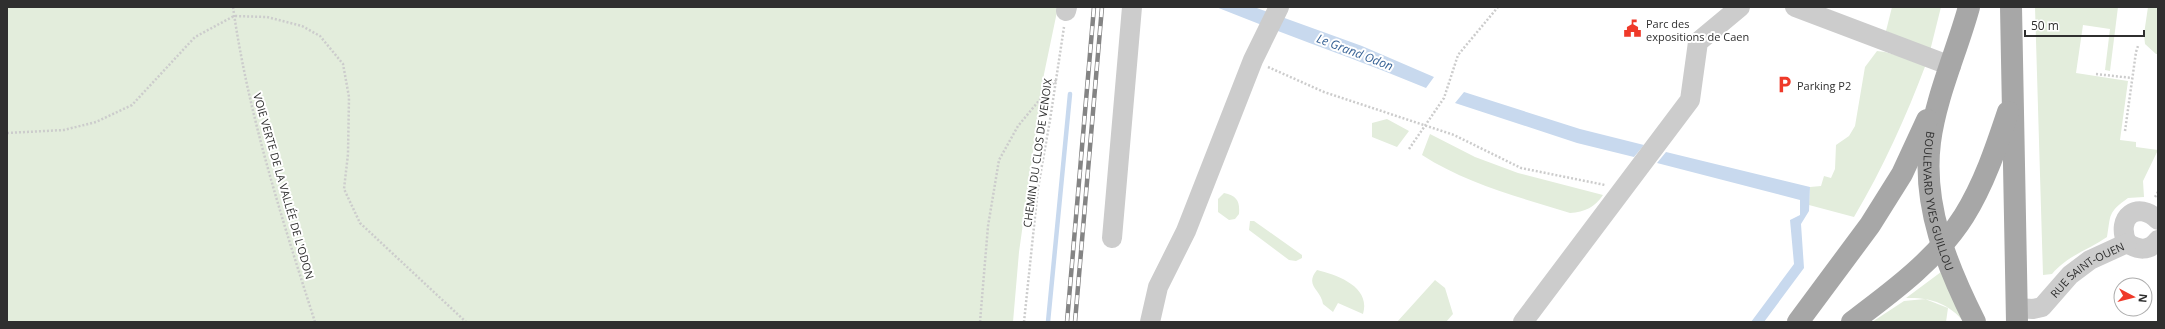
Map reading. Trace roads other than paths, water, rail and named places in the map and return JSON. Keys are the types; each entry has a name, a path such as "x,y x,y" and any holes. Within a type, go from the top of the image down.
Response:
{"main road":[{"name":"BOULEVARD YVES GUILLOU","path":"1970,7 1935,117 1930,141 1929,161 1931,203 1941,245 1958,287 1975,322"},
{"path":"2011,7 2017,315"},
{"path":"1798,322 1870,225 1902,174 1950,68"},
{"path":"1852,322 1903,283 1941,245 1964,217 1988,170 2013,100"}],"street":[{"path":"1112,238 1132,7"},
{"path":"1523,322 1690,100 1698,42 1740,7"},
{"path":"1795,7 1928,57 1950,68"},
{"path":"1150,322 1158,287 1186,231 1253,60 1275,17"},
{"name":"RUE SAINT-OUEN","path":"2158,220 2142,210 2132,213 2122,225 2125,240 2137,249 2148,248 2158,240"},
{"name":"RUE SAINT-OUEN","path":"2017,315 2042,306 2070,275 2090,260 2125,240"}],"water":[{"name":"Le Grand Odon","path":"1216,7 1254,7 1362,46 1434,77 1426,88"},
{"path":"1464,92 1580,129 1644,145 1634,157 1577,143 1455,103"},
{"path":"1666,152 1810,187 1809,211 1801,224 1804,268 1764,322 1751,322 1794,264 1790,220 1800,215 1800,200 1657,163"}],"waterway":[{"path":"1048,322 1070,94"}],"railway":[{"path":"1067,322 1094,7"},
{"path":"1075,322 1102,7"}],"place":[{"name":"Parc des expositions de Caen","path":"1633,29"},
{"name":"Parking P2","path":"1784,85"}]}
